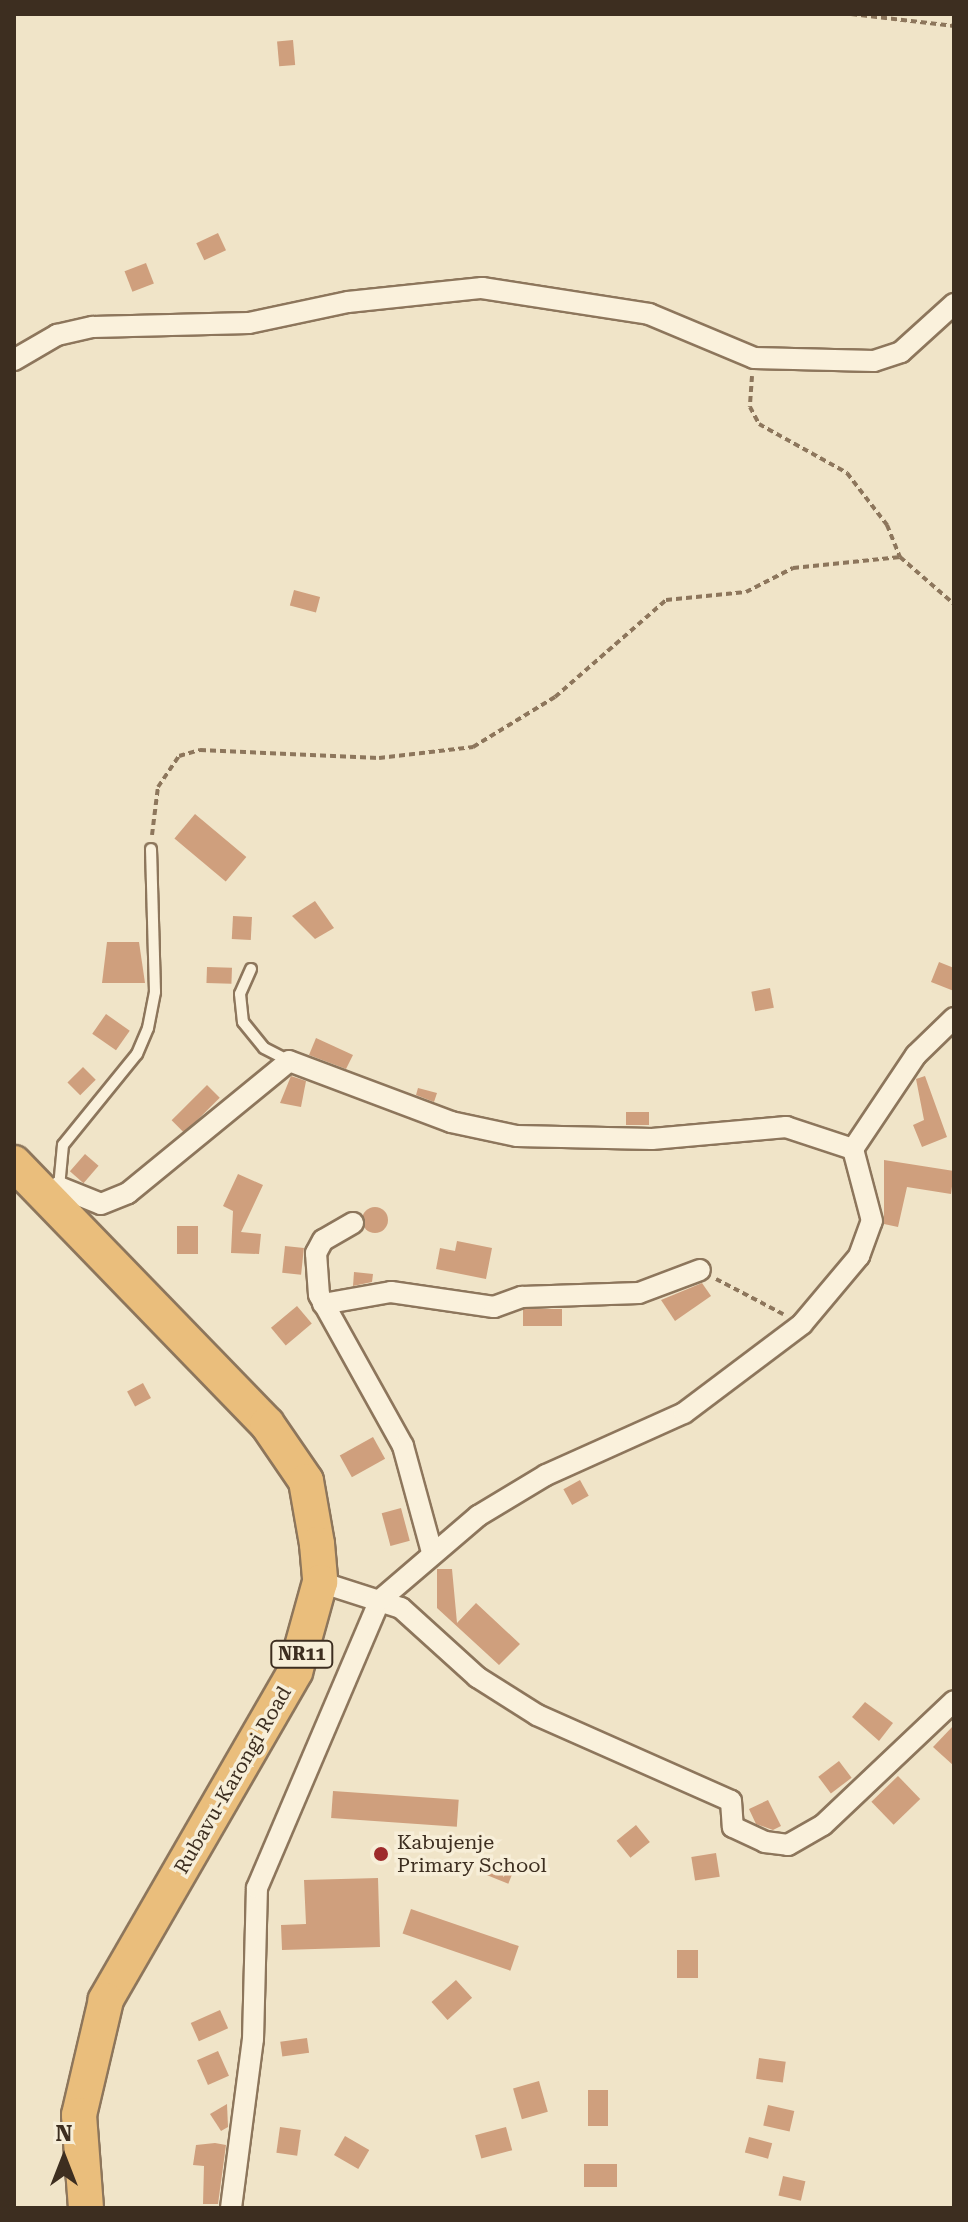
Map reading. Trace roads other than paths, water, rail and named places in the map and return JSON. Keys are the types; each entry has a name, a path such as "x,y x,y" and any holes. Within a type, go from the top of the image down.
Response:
{"highway":[{"name":"Rubavu-Karongi Road","path":"14,1163 51,1194 238,1389 291,1453 313,1513 320,1582 295,1672 106,2000 79,2115 86,2208"}],"street":[{"path":"14,360 57,335 93,327 249,323 348,302 482,288 649,314 754,358 874,361 901,352 954,304"},
{"path":"231,2208 253,2039 257,1888 380,1600 432,1552 546,1475 684,1413 802,1324 859,1256 872,1221 853,1149 916,1055 954,1018"},
{"path":"51,1194 86,1201 116,1200 289,1061 451,1122 517,1136 652,1139 786,1127 853,1149"},
{"path":"353,1223 323,1240 316,1253 323,1304 403,1446 432,1552"},
{"path":"323,1304 391,1292 494,1307 522,1297 639,1293 700,1270"},
{"path":"320,1582 380,1600 412,1616 499,1693 731,1801 733,1827 765,1842 788,1845 823,1825 954,1701"}],"lane":[{"path":"51,1194 63,1145 137,1054 148,1028 155,992 151,849"},
{"path":"251,969 240,994 243,1022 264,1048 289,1061"}],"place":[{"name":"Kabujenje Primary School","path":"381,1854"}]}
